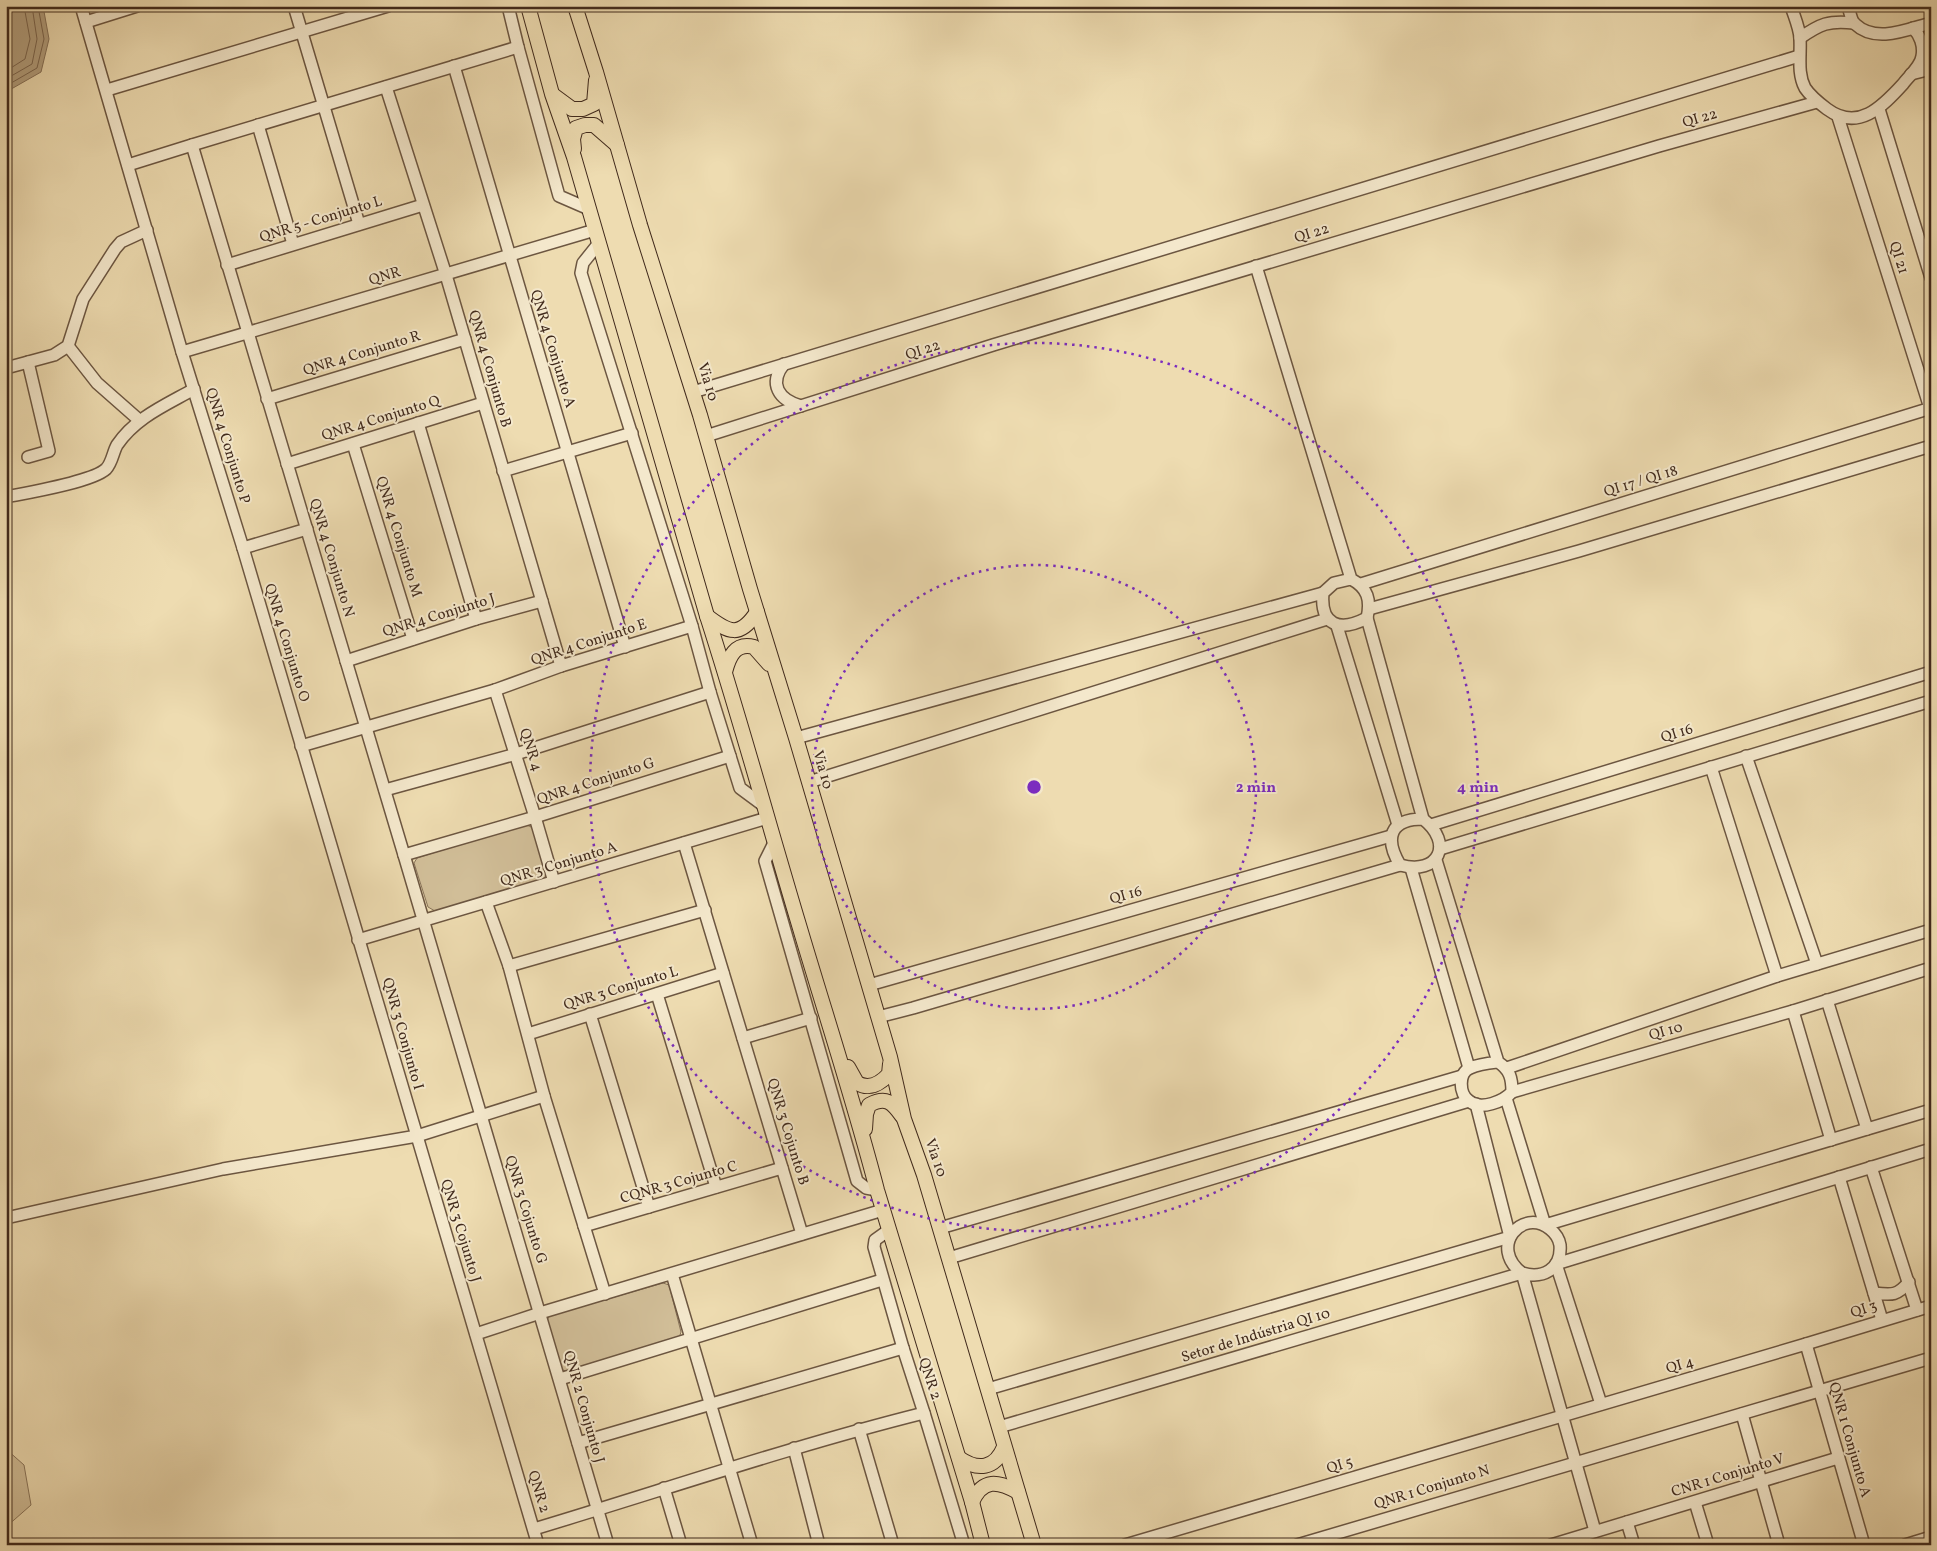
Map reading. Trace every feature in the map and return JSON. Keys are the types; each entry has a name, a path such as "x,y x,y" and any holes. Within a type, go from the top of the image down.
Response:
{"main road":[{"path":"528,6 552,94 574,157 774,843 834,1037 864,1140 876,1190 959,1458 983,1545"},
{"name":"Via 10","path":"575,6 796,738 890,1057 904,1119 924,1175 1034,1545"},
{"path":"552,94 572,109 583,109 594,104 596,72"},
{"path":"574,157 573,139 576,128 585,125 594,125 618,146"},
{"path":"707,616 727,630 733,631 744,628 757,612"},
{"path":"725,672 728,660 734,650 743,646 754,647 775,670"},
{"path":"834,1037 851,1073 857,1083 862,1085 876,1085 890,1074 890,1057"},
{"path":"864,1140 866,1114 869,1105 875,1101 883,1100 894,1105 904,1119"},
{"path":"959,1458 966,1463 987,1466 994,1463 1000,1457 1004,1447"},
{"path":"972,1502 977,1492 985,1485 996,1483 1006,1485 1018,1492"}],"street":[{"path":"81,6 86,22 137,6"},
{"path":"294,6 322,106 359,224"},
{"path":"107,90 388,6"},
{"path":"1791,6 1800,38 1799,56 1803,82 1817,102 1838,117 1852,118 1879,109 1911,74 1922,56 1920,39 1918,33 1913,28"},
{"path":"1848,6 1854,23"},
{"path":"508,7 559,196 589,209"},
{"name":"QNR 4 Conjunto P","path":"86,22 182,352 243,548"},
{"path":"1800,38 1817,26 1828,22 1854,23 1862,29 1878,34 1894,34 1931,22"},
{"path":"128,165 518,47"},
{"path":"693,392 1799,56"},
{"name":"QNR 4 Conjunto A","path":"454,66 625,646"},
{"path":"1911,74 1931,69"},
{"name":"QNR 4 Conjunto B","path":"386,87 446,275 561,666"},
{"name":"QI 22","path":"706,436 1003,342 1659,146 1817,102"},
{"name":"QI 21","path":"1879,109 1931,278"},
{"name":"QI 21","path":"1838,117 1930,408"},
{"path":"258,125 293,244"},
{"path":"192,145 287,464"},
{"name":"QNR 5 - Conjunto L","path":"227,264 424,205"},
{"path":"6,368 54,355 68,346 83,299 115,249 121,242 147,230"},
{"path":"597,237 583,263 581,273 692,626 740,788 763,805"},
{"name":"QNR","path":"182,352 509,256 597,237"},
{"path":"1256,266 1356,582 1369,595 1368,614 1427,822 1438,836 1440,849 1436,860 1502,1065 1512,1079 1509,1095 1545,1225"},
{"name":"QNR 4 Conjunto R","path":"267,398 464,339"},
{"path":"68,346 97,383 139,420"},
{"path":"28,362 49,451 28,457"},
{"path":"784,364 778,375 776,386 779,392 792,403 801,406"},
{"path":"6,497 40,491 94,476 106,469 117,445 139,420 194,389"},
{"name":"QNR 4 Conjunto Q","path":"287,464 484,403"},
{"name":"QI 17 / QI 18","path":"1356,582 1930,408"},
{"path":"418,423 476,619"},
{"path":"503,471 632,433"},
{"name":"QNR 4 Conjunto M","path":"353,444 413,639"},
{"path":"809,782 1332,623 1354,625 1368,614 1931,446"},
{"name":"QNR 4 Conjunto N","path":"287,464 346,661"},
{"path":"243,548 307,529"},
{"name":"QNR 4 Conjunto O","path":"243,548 302,746"},
{"path":"796,738 1323,593 1334,583 1356,582"},
{"path":"1323,593 1322,606 1332,623 1398,825"},
{"name":"QNR 4 Conjunto J","path":"346,661 476,619 542,601"},
{"name":"QNR 4 Conjunto E","path":"495,690 561,666 692,626"},
{"path":"346,661 366,728"},
{"name":"QI 16","path":"1427,822 1931,672"},
{"path":"358,940 302,746 495,690"},
{"name":"QNR 4","path":"495,690 535,817"},
{"path":"385,790 516,754 710,692"},
{"path":"1440,849 1931,701"},
{"name":"QNR 3 Cojunto G","path":"366,728 540,1313"},
{"name":"QNR 4 Conjunto G","path":"554,882 535,817 730,756"},
{"path":"1746,756 1817,964"},
{"path":"1711,767 1777,976"},
{"path":"404,855 535,817"},
{"name":"QNR 3 Conjunto A","path":"358,940 767,818"},
{"path":"1427,822 1409,819 1398,825 1392,836 1392,851 1405,866 1465,1072 1462,1090 1473,1103 1510,1237"},
{"name":"QI 16","path":"869,985 1392,836"},
{"name":"QNR 3 Cojunto B","path":"684,843 802,1234"},
{"path":"774,843 764,861 857,1181 866,1188 876,1190"},
{"path":"878,1017 922,1006 1405,866 1422,868 1436,860"},
{"path":"486,902 509,966 544,1096 605,1294"},
{"path":"509,966 704,910"},
{"path":"940,1228 1465,1072 1502,1065 1777,976 1931,930"},
{"name":"QNR 3 Conjunto I","path":"358,940 416,1136"},
{"name":"QI 10","path":"1509,1095 1931,968"},
{"name":"QNR 3 Conjunto L","path":"528,1034 723,973"},
{"path":"657,994 716,1187"},
{"path":"1827,1000 1867,1129"},
{"path":"1793,1011 1831,1140"},
{"path":"590,1014 649,1207"},
{"path":"743,1038 811,1018"},
{"path":"949,1258 1473,1103 1494,1104 1509,1095"},
{"path":"6,1218 223,1170 416,1136 544,1096"},
{"path":"1545,1225 1931,1110"},
{"name":"QNR 3 Cojunto J","path":"416,1136 476,1334"},
{"path":"1556,1264 1838,1176 1931,1150"},
{"path":"1871,1167 1917,1310"},
{"name":"CQNR 3 Cojunto C","path":"584,1226 782,1168"},
{"path":"1838,1176 1882,1320"},
{"path":"476,1334 883,1210"},
{"path":"1525,1224 1545,1225 1554,1232 1560,1242 1560,1253 1556,1264 1549,1271 1540,1275 1531,1276 1522,1273 1514,1267 1508,1258 1507,1248 1510,1237 1516,1229 1525,1224"},
{"name":"QNR 2","path":"889,1230 877,1237 874,1243 882,1280 964,1545"},
{"name":"Setor de Indústria QI 10","path":"988,1389 1510,1237"},
{"path":"1556,1264 1601,1404"},
{"path":"1522,1273 1595,1531"},
{"name":"Setor de Indústria QI 10","path":"999,1427 1522,1273"},
{"path":"672,1274 752,1545"},
{"path":"560,1379 882,1280"},
{"path":"1874,1293 1890,1295 1900,1292 1909,1282"},
{"name":"QI 3","path":"1806,1344 1931,1306"},
{"name":"QNR 2 Conjunto J","path":"540,1313 608,1545"},
{"name":"QNR 2","path":"476,1334 534,1529 794,1448 924,1413"},
{"name":"QI 4","path":"1563,1416 1806,1344"},
{"name":"QNR 1 Conjunto A","path":"1806,1344 1864,1545"},
{"name":"QNR 2 Conjunto J","path":"578,1443 903,1348"},
{"name":"QNR 1 Conjunto N","path":"1297,1545 1931,1358"},
{"path":"1742,1414 1779,1545"},
{"name":"QI 5","path":"1125,1545 1563,1416"},
{"path":"859,1429 894,1545"},
{"path":"794,1448 819,1545"},
{"name":"CNR 1 Conjunto V","path":"1550,1545 1563,1543 1595,1531 1838,1458"},
{"path":"664,1488 681,1545"},
{"path":"1695,1502 1708,1545"},
{"path":"1627,1522 1634,1545"},
{"path":"534,1529 538,1545"},
{"path":"1904,1545 1931,1537"}],"shaded area":[{"path":"525,824 533,828 547,874 543,880 435,911 428,907 414,863 417,858"},
{"path":"663,1283 669,1285 681,1332 679,1338 567,1371 562,1370 547,1321 549,1316"},
{"path":"6,1449 24,1465 31,1505 6,1527"}],"water":[{"path":"6,6 43,6 49,39 41,72 6,92"}]}
